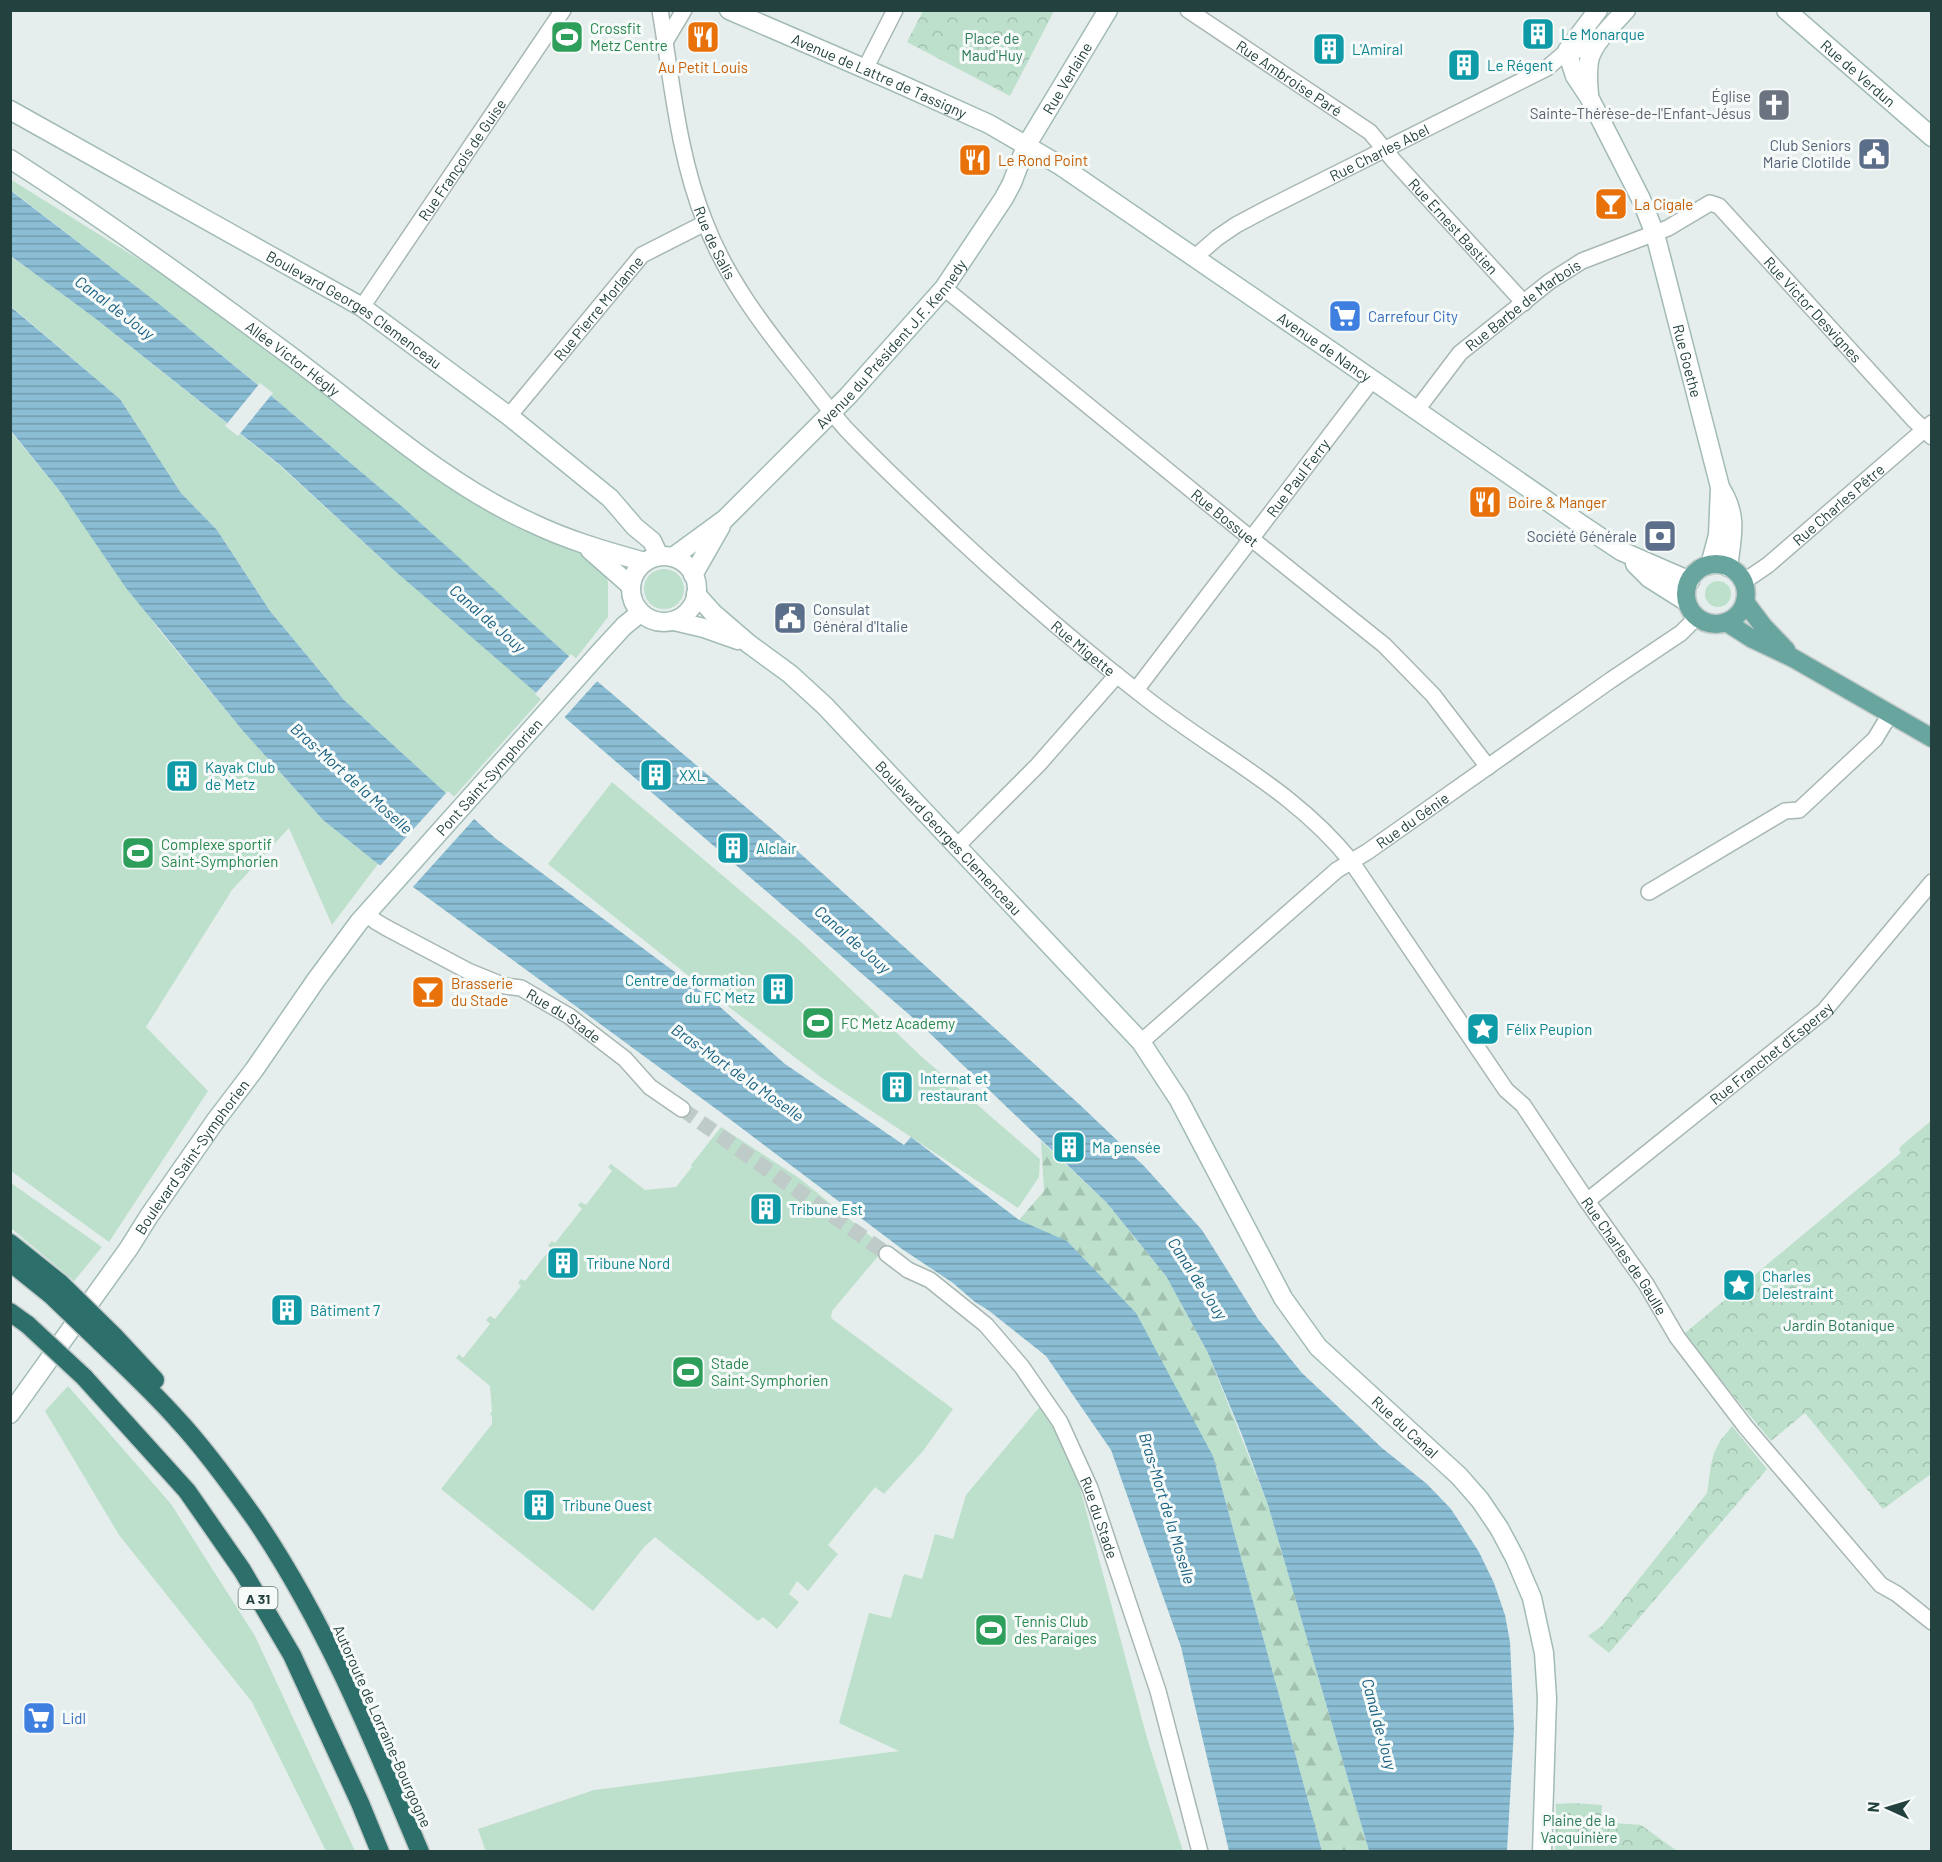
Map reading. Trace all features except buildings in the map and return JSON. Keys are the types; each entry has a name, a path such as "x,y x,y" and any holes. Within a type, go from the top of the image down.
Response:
{"highway":[{"path":"10,1244 56,1289"},
{"path":"10,1262 56,1289"},
{"name":"Autoroute de Lorraine-Bourgogne","path":"56,1289 171,1397 178,1419 255,1520 296,1584 329,1646 366,1724 420,1851"},
{"name":"A 31","path":"10,1312 28,1325 84,1377 187,1491 242,1570 292,1655 380,1851"}],"main road":[{"name":"Avenue de Lattre de Tassigny","path":"729,10 989,124 1026,146"},
{"name":"Rue Verlaine","path":"1026,146 1108,10"},
{"path":"1567,51 1598,10"},
{"path":"1589,97 1587,74 1593,49 1626,10"},
{"name":"Rue de Verdun","path":"1786,10 1932,137"},
{"name":"Rue Goethe","path":"1567,51 1575,76 1589,97 1641,199 1655,234 1720,487 1718,535 1710,565"},
{"name":"Boulevard Georges Clemenceau","path":"10,110 362,307 509,416 610,498 635,527 652,541 659,558"},
{"name":"Avenue de Nancy","path":"1026,146 1066,170 1621,551 1649,578 1692,610"},
{"name":"Avenue du Président J.F. Kennedy","path":"659,558 725,519 832,413 944,288 1004,198 1026,146"},
{"name":"Allée Victor Hégly","path":"10,159 212,298 421,455 475,492 528,522 584,545 659,558"},
{"name":"Rue Goethe","path":"1720,487 1730,503 1732,517 1728,567"},
{"name":"Avenue du Président J.F. Kennedy","path":"693,574 725,519"},
{"name":"Allée Victor Hégly","path":"584,545 631,586"},
{"name":"Avenue de Nancy","path":"1621,551 1689,581"},
{"path":"659,558 681,561 693,574 696,594 691,608 683,616 674,621 656,621 640,613 631,596 633,577 638,568 659,558"},
{"path":"1710,565 1728,567 1739,575 1743,582 1746,592 1745,602 1738,614 1726,622 1716,624 1706,622 1692,610 1686,595 1689,581 1696,572 1710,565"},
{"name":"Boulevard Georges Clemenceau","path":"696,594 713,613 749,644 790,674 825,706 1141,1042"},
{"path":"1745,602 1763,626 1793,658"},
{"name":"Pont Saint-Symphorien","path":"372,907 601,651 624,626 640,613"},
{"name":"Boulevard Georges Clemenceau","path":"674,621 704,628 749,644"},
{"path":"1726,622 1932,738"},
{"name":"Boulevard Saint-Symphorien","path":"10,1414 129,1248 216,1120 342,944 372,907"},
{"name":"Rue du Canal","path":"1141,1042 1179,1100 1294,1316 1318,1347 1459,1476 1480,1500 1499,1528 1515,1558 1532,1598 1544,1653 1547,1698 1542,1851"}],"street":[{"name":"Rue François de Guise","path":"362,307 562,10"},
{"name":"Rue de Salis","path":"660,10 680,133 705,223 725,263 758,318 832,413"},
{"path":"665,42 684,10"},
{"path":"865,69 895,10"},
{"name":"Rue Ambroise Paré","path":"1188,10 1363,126 1384,149"},
{"path":"1567,51 1593,49"},
{"name":"Rue Charles Abel","path":"1194,258 1216,238 1236,225 1547,68 1567,51"},
{"name":"Rue Ernest Bastien","path":"1384,149 1524,303"},
{"name":"Rue Victor Desvignes","path":"1698,210 1710,203 1719,206 1929,430"},
{"name":"Rue Barbe de Marbois","path":"1416,411 1460,353 1549,282 1582,261 1655,234 1698,210"},
{"name":"Rue Pierre Morlanne","path":"509,416 642,255 705,223"},
{"name":"Rue Bossuet","path":"944,288 1384,645 1433,695 1488,767"},
{"name":"Rue Paul Ferry","path":"1136,690 1372,380"},
{"name":"Rue Migette","path":"832,413 912,494 1056,625 1136,690 1281,792 1303,810 1351,861"},
{"name":"Rue Charles Pêtre","path":"1743,582 1768,565 1929,430"},
{"name":"Rue du Génie","path":"1141,1042 1336,870 1681,633 1692,610"},
{"path":"957,846 1038,765 1118,675"},
{"path":"1649,892 1785,811 1799,810 1875,739 1890,714"},
{"name":"Rue Charles de Gaulle","path":"1351,861 1506,1090 1523,1105 1646,1284 1677,1337 1745,1426 1881,1585 1897,1594 1932,1622"},
{"name":"Rue Franchet d'Esperey","path":"1587,1201 1824,1011 1932,882"},
{"name":"Rue du Stade","path":"372,907 375,921 385,927 468,971 505,986 520,988 568,1016 625,1059 650,1087 682,1110"},
{"name":"Rue du Stade","path":"887,1254 908,1270 930,1280 986,1325 1022,1367 1060,1422 1090,1488 1158,1690 1200,1851"}],"green space":[{"name":"Place de Maud'Huy","path":"923,10 1054,11 1010,96 907,42"},
{"path":"10,179 291,354 475,492 584,545 604,572 608,582 608,617 574,661 281,404 181,322 11,190"},
{"path":"11,256 96,319 279,465 396,572 543,697 452,799 344,700 270,611 217,530 181,493 120,399 11,306"},
{"name":"Complexe sportif Saint-Symphorien","path":"10,431 59,490 159,630 243,731 323,820 378,864 332,925 289,828 232,890 146,1027 208,1091 109,1242 11,1171"},
{"path":"664,569 678,575 684,589 678,603 664,609 650,603 644,589 650,575"},
{"path":"1718,581 1728,584 1731,594 1728,604 1718,607 1708,604 1705,594 1708,584"},
{"name":"FC Metz Academy","path":"612,782 800,941 922,1057 1040,1159 1039,1177 1018,1208 822,1078 548,864"},
{"name":"Jardin Botanique","path":"1931,1121 1931,1474 1883,1509 1805,1413 1771,1441 1701,1356 1685,1333 1901,1153 1899,1149 1901,1146"},
{"name":"Stade Saint-Symphorien","path":"721,1127 799,1178 885,1248 832,1311 831,1318 953,1409 923,1451 884,1494 875,1487 828,1545 838,1554 808,1591 797,1581 789,1594 799,1602 777,1629 763,1617 758,1621 655,1537 645,1546 593,1611 441,1489 492,1424 490,1386 456,1358 459,1354 463,1358 490,1324 486,1320 490,1316 495,1319 521,1286 518,1283 521,1279 525,1281 551,1248 548,1245 552,1241 555,1243 582,1209 578,1205 581,1202 586,1205 612,1171 608,1167 611,1164 645,1190 676,1187"},
{"path":"1041,1141 1107,1203 1166,1276 1208,1353 1268,1505 1369,1851 1322,1851 1213,1456 1019,1220 1044,1191"},
{"path":"11,1183 102,1247 74,1281 11,1228"},
{"path":"68,1386 171,1504 255,1636 355,1851 326,1851 252,1702 119,1535 45,1411"},
{"name":"Tennis Club des Paraiges","path":"1042,1404 1073,1462 1147,1738 1183,1851 486,1852 478,1829 594,1790 899,1751 839,1723 869,1613 891,1618 904,1574 922,1579 935,1534 953,1539 966,1495"},
{"path":"1732,1426 1767,1469 1609,1653 1588,1636 1602,1626 1707,1493 1714,1453"},
{"name":"Plaine de la Vacquinière","path":"1556,1804 1602,1805 1601,1822 1641,1825 1677,1851 1555,1851"}],"water":[{"name":"Canal de Jouy","path":"10,190 159,304 281,404 406,510 591,676 793,847 1079,1104 1144,1166 1202,1230 1258,1319 1302,1373 1382,1448 1427,1484 1451,1509 1479,1552 1494,1583 1505,1615 1510,1642 1514,1729 1507,1851 1369,1851 1268,1505 1242,1435 1208,1353 1166,1276 1107,1203 919,1023 396,572 280,465 96,319 11,256"},
{"name":"Bras-Mort de la Moselle","path":"10,306 120,399 181,493 217,530 270,611 344,700 495,838 711,999 785,1064 904,1145 911,1137 1019,1220 1067,1241 1136,1313 1213,1456 1322,1851 1229,1851 1181,1647 1111,1450 1046,1356 953,1283 902,1249 723,1114 413,887 378,864 323,820 243,731 126,588 59,490 11,431"}],"pier":[{"path":"260,383 273,393 238,436 225,426"},
{"path":"571,654 599,679 563,719 535,694"},
{"path":"448,791 476,817 411,889 378,868"}],"tunnel":[{"path":"682,1109 887,1254"}],"place":[{"name":"Le Monarque","path":"1538,34"},
{"name":"Crossfit Metz Centre","path":"567,37"},
{"name":"Au Petit Louis","path":"703,37"},
{"name":"L'Amiral","path":"1329,49"},
{"name":"Le Régent","path":"1464,65"},
{"name":"Église Sainte-Thérèse-de-l'Enfant-Jésus","path":"1774,105"},
{"name":"Club Seniors Marie Clotilde","path":"1874,154"},
{"name":"Le Rond Point","path":"975,160"},
{"name":"La Cigale","path":"1611,204"},
{"name":"Carrefour City","path":"1345,316"},
{"name":"Boire & Manger","path":"1485,502"},
{"name":"Société Générale","path":"1660,536"},
{"name":"Consulat Général d'Italie","path":"790,618"},
{"name":"XXL","path":"656,775"},
{"name":"Kayak Club de Metz","path":"182,776"},
{"name":"Alclair","path":"733,848"},
{"name":"Complexe sportif Saint-Symphorien","path":"138,853"},
{"name":"Centre de formation du FC Metz","path":"778,989"},
{"name":"Brasserie du Stade","path":"428,992"},
{"name":"FC Metz Academy","path":"818,1023"},
{"name":"Félix Peupion","path":"1483,1029"},
{"name":"Internat et restaurant","path":"897,1087"},
{"name":"Ma pensée","path":"1069,1147"},
{"name":"Tribune Est","path":"766,1209"},
{"name":"Tribune Nord","path":"563,1263"},
{"name":"Charles Delestraint","path":"1739,1285"},
{"name":"Bâtiment 7","path":"287,1310"},
{"name":"Stade Saint-Symphorien","path":"688,1372"},
{"name":"Tribune Ouest","path":"539,1505"},
{"name":"Tennis Club des Paraiges","path":"991,1630"},
{"name":"Lidl","path":"39,1718"}]}
